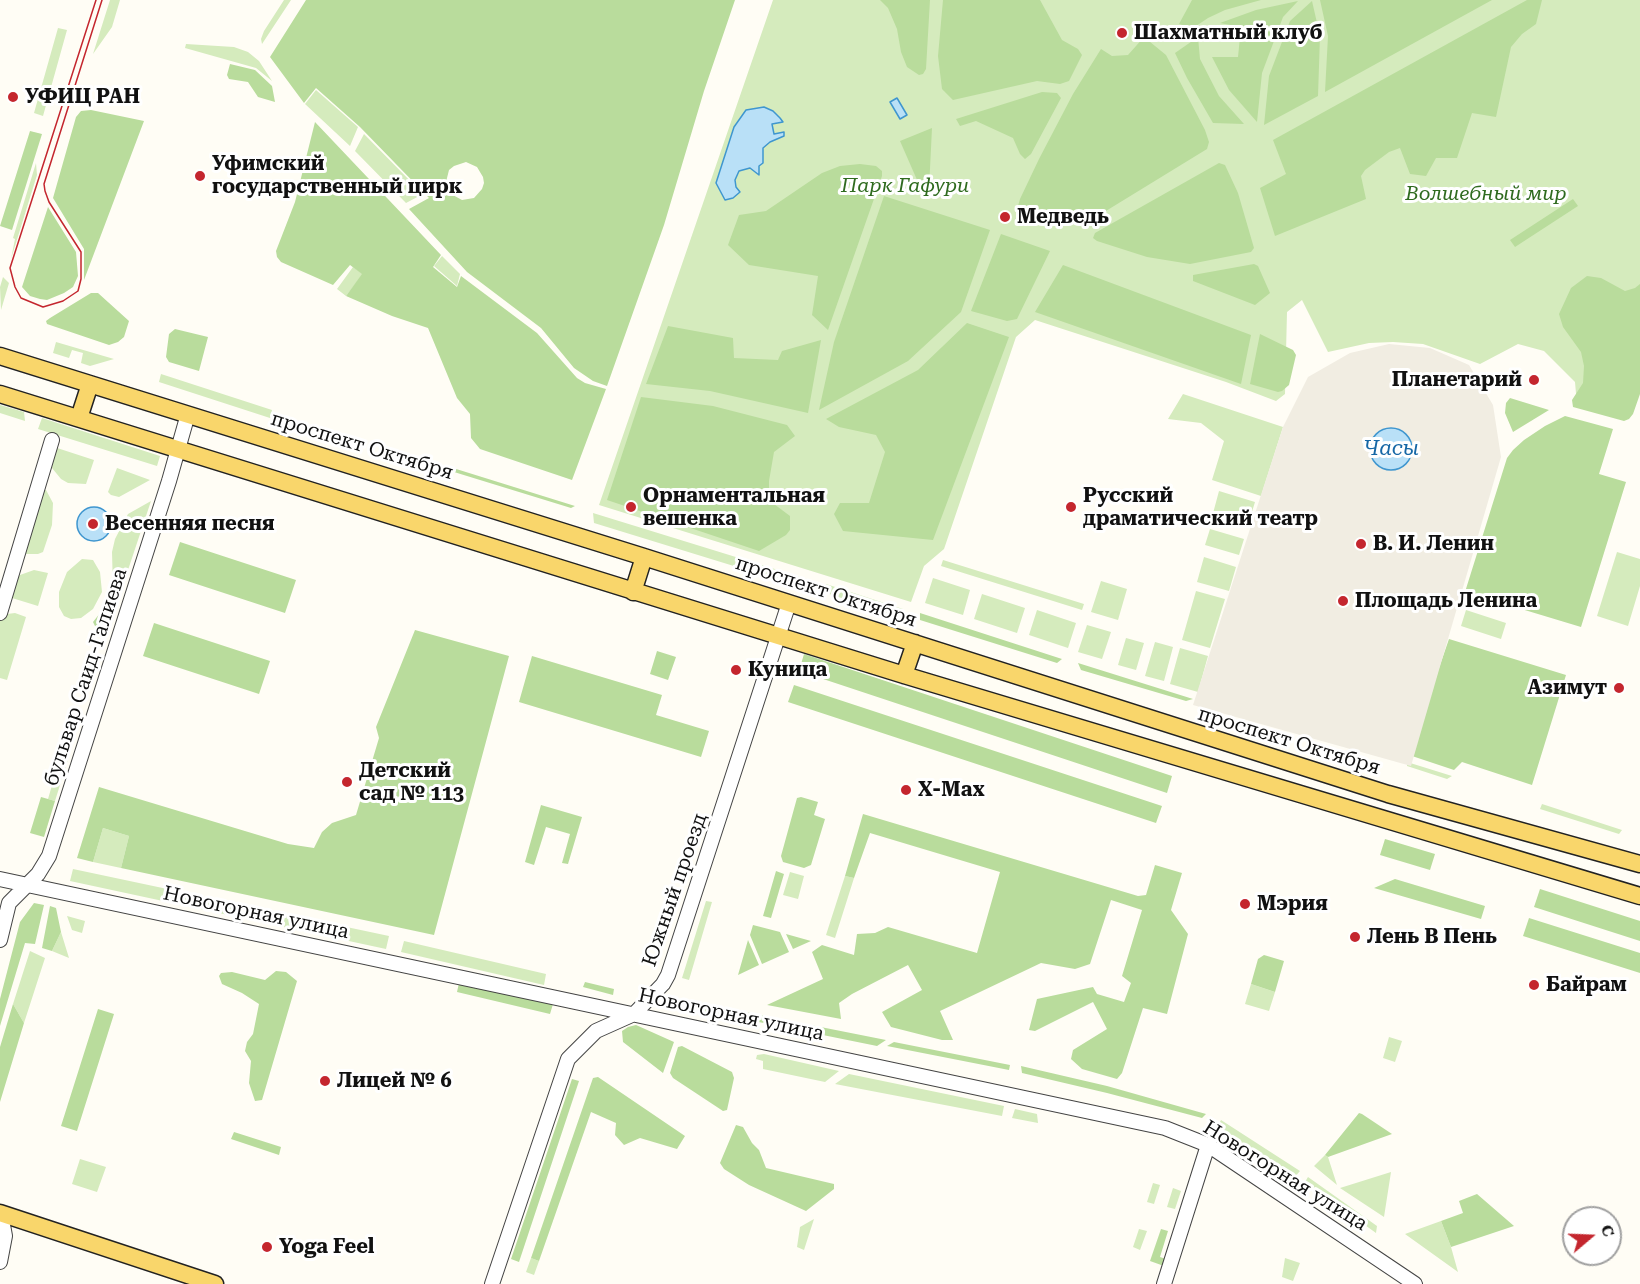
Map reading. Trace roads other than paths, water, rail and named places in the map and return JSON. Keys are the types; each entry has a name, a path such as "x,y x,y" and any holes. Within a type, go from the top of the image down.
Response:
{"main road":[{"name":"проспект Октября","path":"0,356 644,557 1388,794 1640,864"},
{"path":"79,418 90,384"},
{"path":"0,394 904,675 1640,896"},
{"path":"633,592 644,557"},
{"path":"904,675 915,643"},
{"path":"1,1213 215,1284"}],"street":[{"name":"бульвар Саид-Галиева","path":"0,940 9,903 38,873 49,856 188,414"},
{"path":"0,613 52,440"},
{"name":"Южный проезд","path":"492,1284 568,1059 596,1031 634,1014 663,984 672,964 789,603"},
{"name":"Новогорная улица","path":"0,879 1165,1128 1208,1145 1415,1284"},
{"path":"1164,1284 1208,1145"},
{"path":"0,1262 5,1236 1,1213"}],"water":[{"path":"897,98 907,115 900,119 890,102"},
{"path":"764,107 773,111 783,122 772,124 774,134 784,132 784,136 763,148 763,163 759,166 759,175 750,168 739,171 735,180 740,192 733,198 725,200 716,183 734,127 746,110"},
{"name":"Часы","path":"1391,428 1399,429 1406,434 1411,441 1411,457 1406,464 1399,469 1391,470 1383,469 1376,464 1371,457 1370,449 1371,441 1376,434 1383,429"},
{"path":"94,507 106,512 111,524 106,536 94,541 82,536 77,524 82,512"}],"tram line":[{"path":"96,0 10,268 15,287 21,298 43,307 63,301 78,291 81,279 81,252 49,202 44,184 102,0"}],"place":[{"name":"Шахматный клуб","path":"1122,33"},
{"name":"УФИЦ РАН","path":"13,97"},
{"name":"Уфимский государственный цирк","path":"200,176"},
{"name":"Медведь","path":"1005,217"},
{"name":"Планетарий","path":"1534,380"},
{"name":"Орнаментальная вешенка","path":"631,507"},
{"name":"Русский драматический театр","path":"1071,507"},
{"name":"Весенняя песня","path":"93,524"},
{"name":"В. И. Ленин","path":"1361,544"},
{"name":"Площадь Ленина","path":"1343,601"},
{"name":"Куница","path":"736,670"},
{"name":"Азимут","path":"1619,688"},
{"name":"Детский сад № 113","path":"347,782"},
{"name":"X-Max","path":"906,790"},
{"name":"Мэрия","path":"1245,904"},
{"name":"Лень В Пень","path":"1355,937"},
{"name":"Байрам","path":"1534,985"},
{"name":"Лицей № 6","path":"325,1081"},
{"name":"Yoga Feel","path":"267,1247"}],"park label":[{"name":"Парк Гафури","path":"905,186"},
{"name":"Волшебный мир","path":"1486,194"}]}
